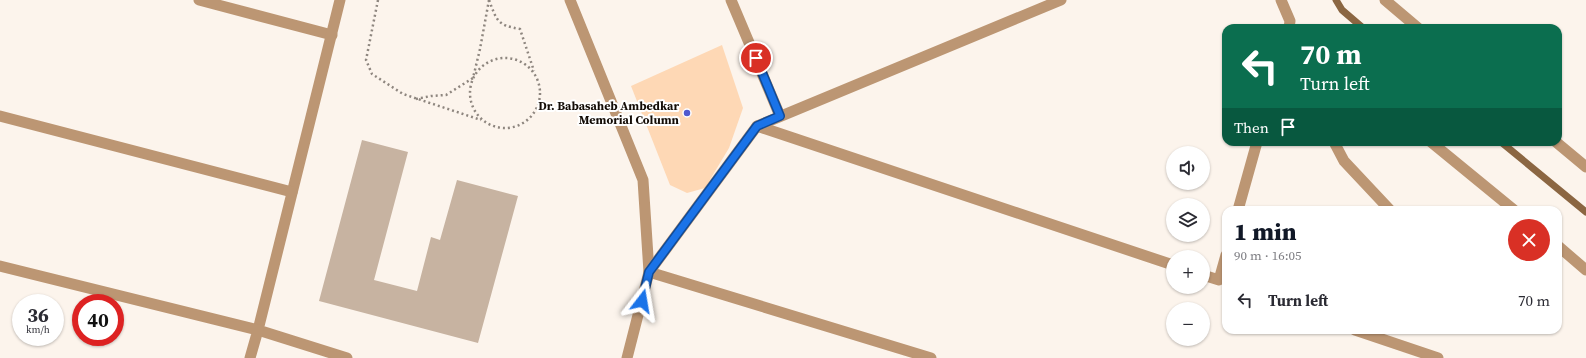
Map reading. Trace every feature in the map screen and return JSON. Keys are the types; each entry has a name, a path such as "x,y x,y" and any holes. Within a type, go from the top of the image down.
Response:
{"street":[{"path":"199,0 332,35"},
{"path":"250,358 340,0"},
{"path":"570,0 643,180 649,272 628,358"},
{"path":"731,0 780,116"},
{"path":"649,272 757,126 1061,0"},
{"path":"1281,0 1290,21 1289,24"},
{"path":"1385,0 1413,24"},
{"path":"0,116 292,192"},
{"path":"757,126 1166,263"},
{"path":"1239,206 1256,146"},
{"path":"1336,146 1344,161 1386,206"},
{"path":"1436,146 1509,206"},
{"path":"1561,146 1586,167"},
{"path":"1562,249 1586,270"},
{"path":"0,266 258,330 347,358"},
{"path":"649,272 931,358"},
{"path":"1210,278 1222,282"},
{"path":"1367,334 1438,358"}],"path":[{"path":"378,0 366,60 372,74 402,94 482,121 493,127 505,129 523,124 532,116 538,106 541,94 540,85 520,29 507,27 497,20 489,0 480,49 469,90 469,98 473,110 482,121"},
{"path":"416,99 446,95 473,78 480,68 490,61 502,58 519,60 529,67 535,74"}],"shaded area":[{"path":"722,45 743,108 729,148 705,188 687,193 670,185 631,86"}],"building":[{"path":"362,140 408,152 374,280 417,291 431,237 440,240 457,180 518,196 478,343 319,301"}],"waterway":[{"path":"1336,0 1342,10 1358,24"},
{"path":"1506,146 1586,212"}],"place":[{"name":"Dr. Babasaheb Ambedkar Memorial Column","path":"687,113"}],"route":[{"path":"642,301 649,272 757,126 780,116 756,58"}]}
